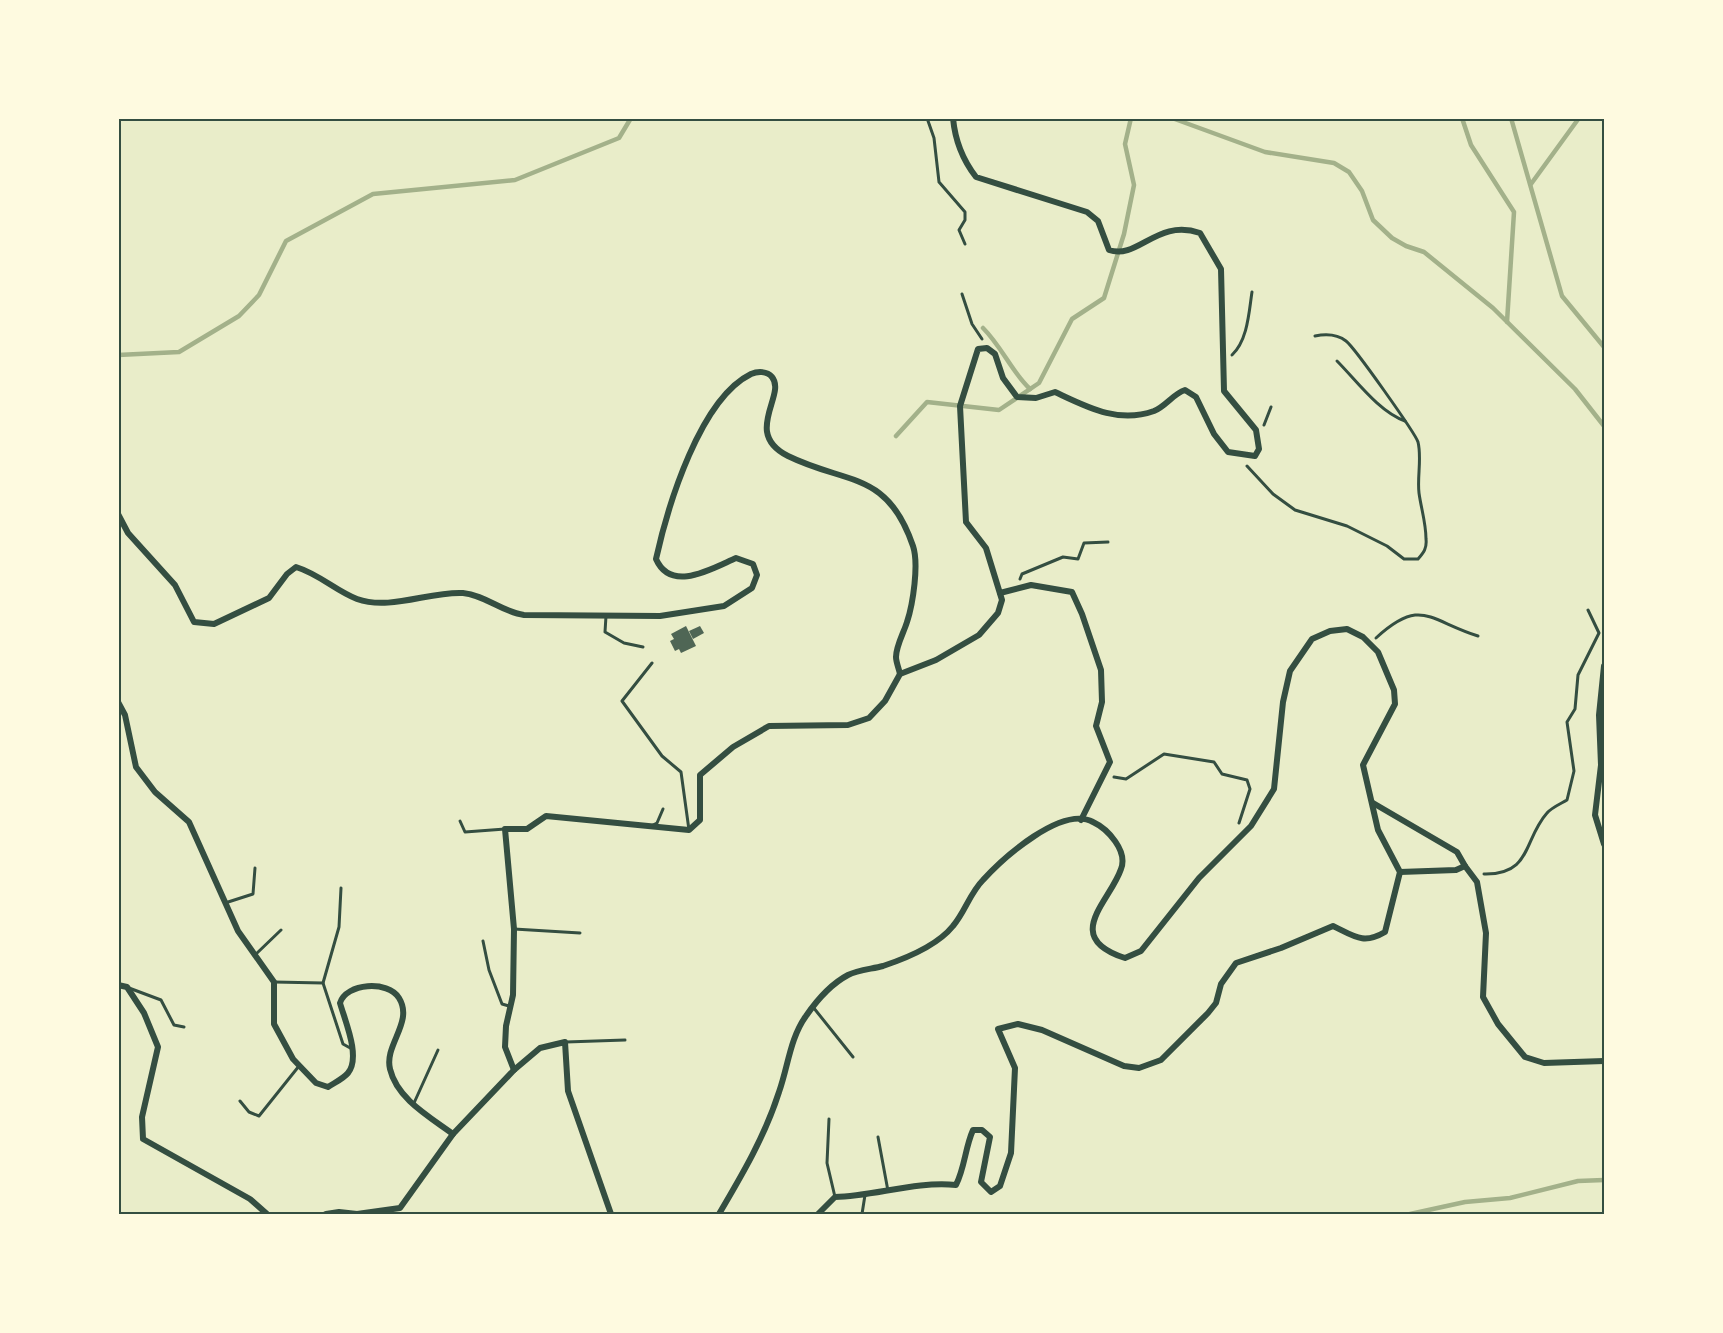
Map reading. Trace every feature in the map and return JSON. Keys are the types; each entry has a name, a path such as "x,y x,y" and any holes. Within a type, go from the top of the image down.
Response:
{"street":[{"path":"514,1070 505,1047 513,995 514,929 505,829 527,829 546,816 689,830 700,820 700,775 733,747 769,726 848,725 869,718 885,701 900,674 936,660 979,635 998,613 1002,600 986,548 966,522 965,510 960,406 978,349 987,348 994,354 1003,378 1017,397 1036,398 1055,392 1096,411 1123,417 1156,410 1176,393 1185,390 1196,397 1228,452 1255,456 1259,449 1256,430 1224,391 1221,269 1200,233 1186,228 1171,230 1139,243 1129,251 1119,253 1109,250 1098,221 1087,212 976,177 966,164 954,135 953,118"},
{"path":"118,514 128,533 175,585 194,622 214,624 269,598 287,574 296,567 308,571 358,599 384,602 461,593 474,595 513,614 660,616 724,606 752,588 757,575 753,564 736,558 683,577 668,575 661,570 656,559 688,458 708,415 741,380 757,372 767,374 773,378 776,387 766,414 768,435 774,448 789,457 868,483 890,502 906,527 914,550 913,592 909,615 896,656 900,674"},
{"path":"1000,593 1031,585 1072,592 1082,614 1101,670 1102,702 1096,726 1110,762 1081,820"},
{"path":"719,1215 752,1157 779,1094 798,1028 827,990 849,974 883,966 920,951 952,927 981,881 1016,850 1062,820 1091,820 1107,830 1122,855 1122,868 1098,907 1092,926 1098,940 1109,953 1125,958 1141,951 1199,878 1251,826 1274,789 1283,702 1290,671 1300,652 1312,639 1339,630 1347,629 1370,643 1378,652 1394,690 1395,704 1363,765 1378,830 1400,872 1385,932 1372,939 1361,939 1333,926 1281,948 1236,963 1221,984 1216,1003 1161,1060 1139,1068 1124,1066 1042,1030 1018,1024 998,1029 1015,1068 1011,1153 1000,1186 991,1192 981,1182 990,1137 982,1130 973,1130 968,1142 964,1168 956,1185 932,1184 865,1195 835,1197 818,1215"},
{"path":"1605,666 1599,716 1601,765 1595,815 1605,844"},
{"path":"118,702 125,715 136,767 155,792 189,822 238,931 274,982 274,1024 299,1066 316,1083 328,1087 349,1072 352,1049 340,1003 343,995 350,990 370,987 391,989 398,996 403,1017 389,1068 395,1081 414,1104 453,1134"},
{"path":"1373,803 1457,852 1477,882 1486,933 1483,998 1498,1024 1525,1057 1544,1063 1605,1060"},
{"path":"1400,872 1456,870 1465,866"},
{"path":"118,985 127,987 144,1013 158,1047 142,1117 143,1139 250,1198 267,1215"},
{"path":"326,1215 339,1212 357,1214 400,1208 453,1134 514,1070 540,1048 565,1042 568,1091 611,1215"}],"lane":[{"path":"606,616 605,632 624,643 643,647"},
{"path":"652,663 622,701 662,756 681,772 689,830"},
{"path":"648,827 657,823 663,809"},
{"path":"460,821 465,832 505,829"},
{"path":"225,903 253,894 255,868"},
{"path":"341,888 339,927 323,983 343,1044 352,1049"},
{"path":"514,929 580,933"},
{"path":"255,955 281,930"},
{"path":"483,941 489,970 502,1004 511,1007"},
{"path":"274,982 323,983"},
{"path":"127,987 161,1000 174,1024 184,1027"},
{"path":"813,1007 853,1057"},
{"path":"565,1042 625,1040"},
{"path":"414,1104 438,1050"},
{"path":"240,1101 249,1112 259,1116 299,1066"},
{"path":"829,1119 827,1163 835,1197"},
{"path":"878,1137 888,1191"},
{"path":"862,1215 865,1195"}],"path":[{"path":"927,118 934,138 939,182 965,212 965,220 959,230 965,244"},
{"path":"1223,363 1238,350 1246,327 1252,292"},
{"path":"962,294 972,324 987,348"},
{"path":"1237,454 1273,494 1295,510 1347,526 1387,546 1404,559 1418,559 1425,551 1426,539 1419,492 1418,442 1406,421 1390,403 1355,349 1344,339 1327,334 1315,336"},
{"path":"1337,361 1377,401 1397,418 1406,421"},
{"path":"1014,590 1022,574 1063,556 1078,559 1084,543 1108,542"},
{"path":"1588,610 1599,633"},
{"path":"1370,643 1395,621 1407,614 1426,615 1450,627 1478,636"},
{"path":"1599,633 1605,632"},
{"path":"1471,874 1497,875 1522,862 1547,812 1567,800 1574,771 1567,723 1575,709 1578,675 1599,633"},
{"path":"1103,775 1126,780 1164,754 1214,762 1222,774 1247,780 1250,789 1238,823 1243,833"}],"building":[{"path":"686,626 696,646 681,653 679,649 675,651 670,641 674,639 671,634"},
{"path":"700,626 704,633 693,639 689,631"}],"waterway":[{"path":"118,355 179,352 239,316 259,295 286,241 373,194 515,180 619,138 631,118"},
{"path":"1023,118 1050,118"},
{"path":"896,436 927,402 999,410 1039,383 1072,319 1104,298 1124,234 1134,185 1125,144 1131,118"},
{"path":"1172,118 1265,152 1334,163 1349,172 1362,191 1373,220 1392,238 1424,252 1493,308 1575,389 1604,426"},
{"path":"1462,118 1471,145 1514,212 1507,322"},
{"path":"1511,118 1562,296 1604,347"},
{"path":"1531,184 1579,118"},
{"path":"983,328 1030,389"},
{"path":"1410,1214 1465,1202 1510,1198 1578,1181 1604,1180"}]}
